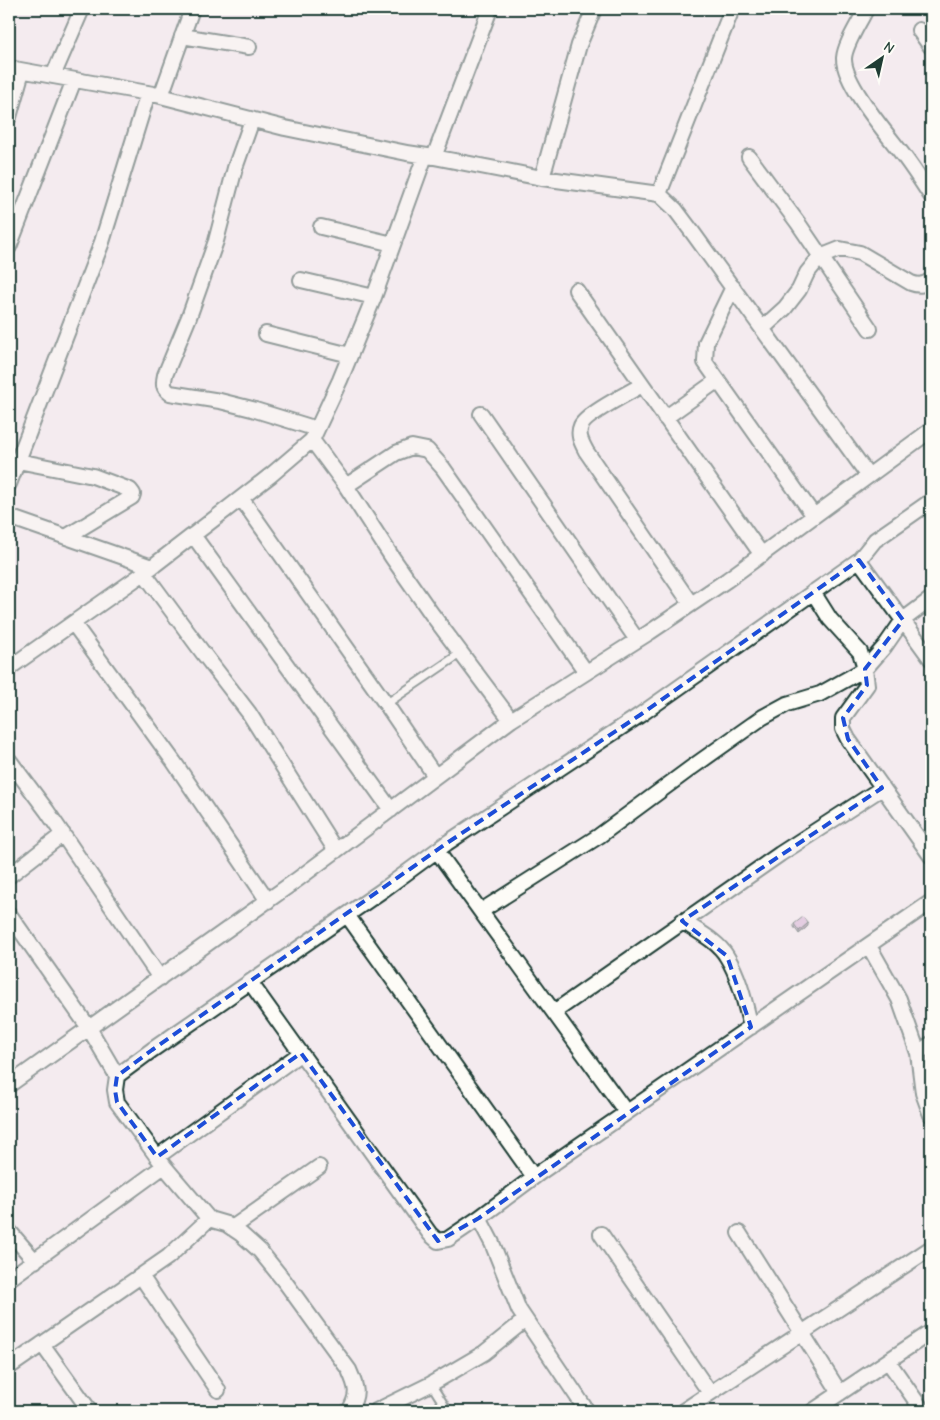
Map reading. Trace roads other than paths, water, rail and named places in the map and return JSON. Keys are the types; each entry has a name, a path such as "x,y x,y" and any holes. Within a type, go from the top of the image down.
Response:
{"street":[{"path":"53,76 82,9"},
{"path":"9,484 102,242 154,94 182,36 192,9"},
{"path":"9,668 148,570 240,498 315,434 374,297 393,244 490,9"},
{"path":"542,178 579,45 594,9"},
{"path":"659,194 732,9"},
{"path":"866,9 844,58 847,70 863,102 931,196"},
{"path":"919,30 931,47"},
{"path":"182,36 249,47"},
{"path":"9,117 16,70 154,94 252,120 398,151 542,178 659,194 675,209 868,475"},
{"path":"9,247 74,80"},
{"path":"252,120 235,168 210,258 190,318 165,375 163,383 165,389 170,393 228,403 315,434 392,557 511,720"},
{"path":"749,157 870,329"},
{"path":"321,227 393,244"},
{"path":"763,328 785,308 799,290 807,273 820,257 840,249 860,253 911,283 925,285 931,280"},
{"path":"300,280 374,297"},
{"path":"733,287 706,343 706,362 814,516"},
{"path":"576,290 762,555"},
{"path":"266,334 350,355"},
{"path":"665,418 718,380"},
{"path":"642,385 589,417 581,424 579,435 586,452 691,604"},
{"path":"481,414 637,640"},
{"path":"11,1078 89,1028 268,901 511,720 637,640 762,555 931,430"},
{"path":"346,486 396,453 412,447 427,450 443,468 586,672"},
{"path":"18,461 93,476 130,490 133,494 132,498 66,537"},
{"path":"240,498 435,776"},
{"path":"117,1076 437,850 640,715 859,560 875,540 931,500"},
{"path":"919,509 931,517"},
{"path":"9,517 66,537 148,570 249,713 336,851"},
{"path":"193,535 391,810"},
{"path":"859,560 931,659"},
{"path":"813,592 830,619 860,652 865,669 867,685 843,718 843,729 848,739 931,856"},
{"path":"481,911 599,836 690,768 763,717 787,704 820,694 865,669 885,646 903,620 931,599"},
{"path":"73,623 174,762 268,901"},
{"path":"9,760 63,834 160,978"},
{"path":"554,1012 780,854 882,788"},
{"path":"9,876 63,834"},
{"path":"437,850 626,1112"},
{"path":"250,982 430,1234 438,1241 448,1239 479,1218 626,1112 931,902"},
{"path":"9,914 89,1028 117,1076 115,1090 117,1102 160,1162 209,1219 226,1224 260,1251 349,1370 356,1385 356,1399 349,1411"},
{"path":"347,915 534,1177"},
{"path":"682,921 710,939 727,956 745,1002 751,1026"},
{"path":"869,946 899,999 918,1053 923,1093 931,1116"},
{"path":"918,1053 931,1044"},
{"path":"9,1279 301,1053"},
{"path":"232,1228 319,1167"},
{"path":"479,1218 492,1243 519,1310 587,1411"},
{"path":"9,1367 168,1257 209,1219"},
{"path":"9,1231 34,1261"},
{"path":"739,1233 840,1393"},
{"path":"601,1234 710,1393"},
{"path":"684,1411 931,1248"},
{"path":"141,1276 218,1390"},
{"path":"376,1411 431,1384 484,1353 526,1320"},
{"path":"813,1411 931,1332"},
{"path":"42,1344 90,1411"},
{"path":"888,1361 923,1411"}],"lane":[{"path":"386,704 461,653"},
{"path":"431,1384 448,1411"}]}
